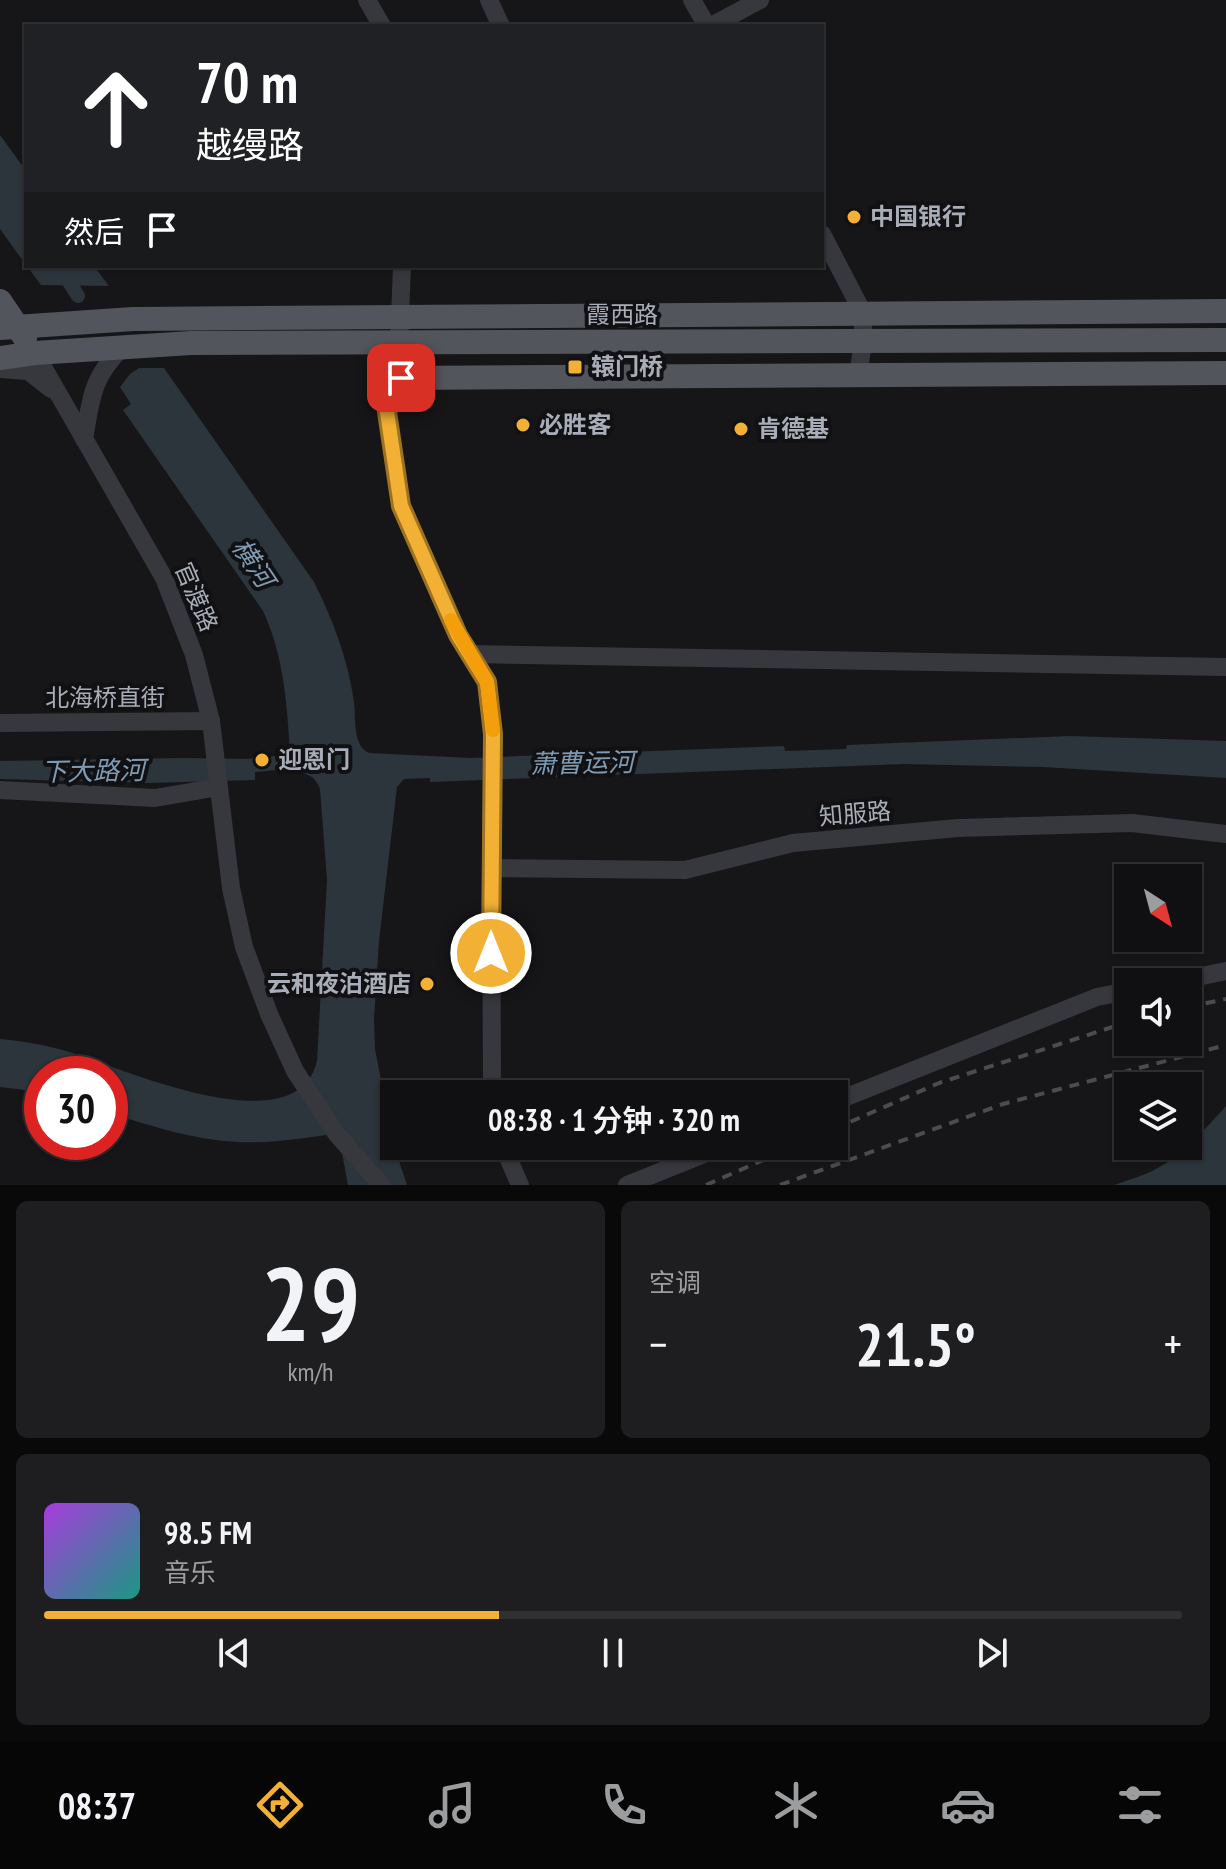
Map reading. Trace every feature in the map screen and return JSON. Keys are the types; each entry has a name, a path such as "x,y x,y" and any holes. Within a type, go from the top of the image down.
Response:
{"main road":[{"path":"0,301 9,329 35,353"},
{"name":"霞西路","path":"9,329 133,319 1226,311"},
{"name":"霞西路","path":"0,358 154,345 1226,340"},
{"path":"399,343 401,378 1226,373"}],"street":[{"path":"367,0 381,24"},
{"path":"489,0 500,24"},
{"path":"692,0 708,24"},
{"path":"713,24 760,0"},
{"path":"824,238 863,313 863,343 858,375"},
{"path":"399,343 402,268"},
{"path":"84,439 94,385 106,363 123,347"},
{"name":"官渡路","path":"35,353 164,578 194,655 211,721 231,888 244,947 269,1014 295,1071 336,1133 381,1185"},
{"path":"0,369 28,371 58,394"},
{"path":"401,378 387,412 401,506 458,635 487,682 493,734 492,1080"},
{"path":"470,654 1226,667"},
{"name":"北海桥直街","path":"0,723 211,721"},
{"path":"0,790 155,798 219,787"},
{"name":"知服路","path":"491,868 685,870 793,843 958,828 1132,823 1226,834"},
{"path":"1202,976 1226,971"},
{"path":"848,1096 1097,997 1114,994"},
{"path":"509,1160 520,1185"},
{"path":"627,1185 689,1160"}],"water":[{"path":"0,135 24,168 24,262 0,229"},
{"path":"28,268 96,268 109,286 41,285"},
{"name":"萧曹运河","path":"139,368 164,368 314,582 344,655 354,702 357,738 369,753 471,758 784,746 785,751 846,749 847,745 1070,736 1226,741 1226,778 1043,767 904,764 430,782 430,778 404,779 397,787 379,941 374,1019 375,1049 381,1080 380,1160 399,1160 407,1185 359,1185 353,1146 343,1133 264,1142 222,1141 173,1132 128,1118 128,1072 203,1095 242,1100 276,1099 302,1086 317,1061 327,880 320,789 312,777 291,771 287,710 271,630 263,611 123,410 131,404 120,387"},
{"name":"下大路河","path":"255,759 255,780 149,783 0,779 0,761"},
{"path":"0,1039 58,1049 79,1056 24,1056 24,1090 0,1087"},
{"path":"1226,1106 1226,1185 1114,1185 1146,1174 1170,1160 1202,1160 1202,1132"}],"waterway":[{"name":"横河","path":"60,268 78,296"},
{"path":"247,766 306,760"},
{"path":"348,1146 355,1185"}],"railway":[{"path":"1202,1004 1226,999"},
{"path":"848,1123 939,1083 1114,1027"},
{"path":"780,1185 1003,1104 1226,1045"},
{"path":"706,1185 763,1160"}],"slow traffic":[{"path":"451,620 487,682 493,730"}],"place":[{"name":"中国银行","path":"854,217"},
{"name":"辕门桥","path":"575,367"},
{"name":"必胜客","path":"523,425"},
{"name":"肯德基","path":"741,429"},
{"name":"迎恩门","path":"262,760"},
{"name":"云和夜泊酒店","path":"427,984"}],"route":[{"path":"401,378 387,412 401,506 458,635 487,682 493,734 491,953"}]}
